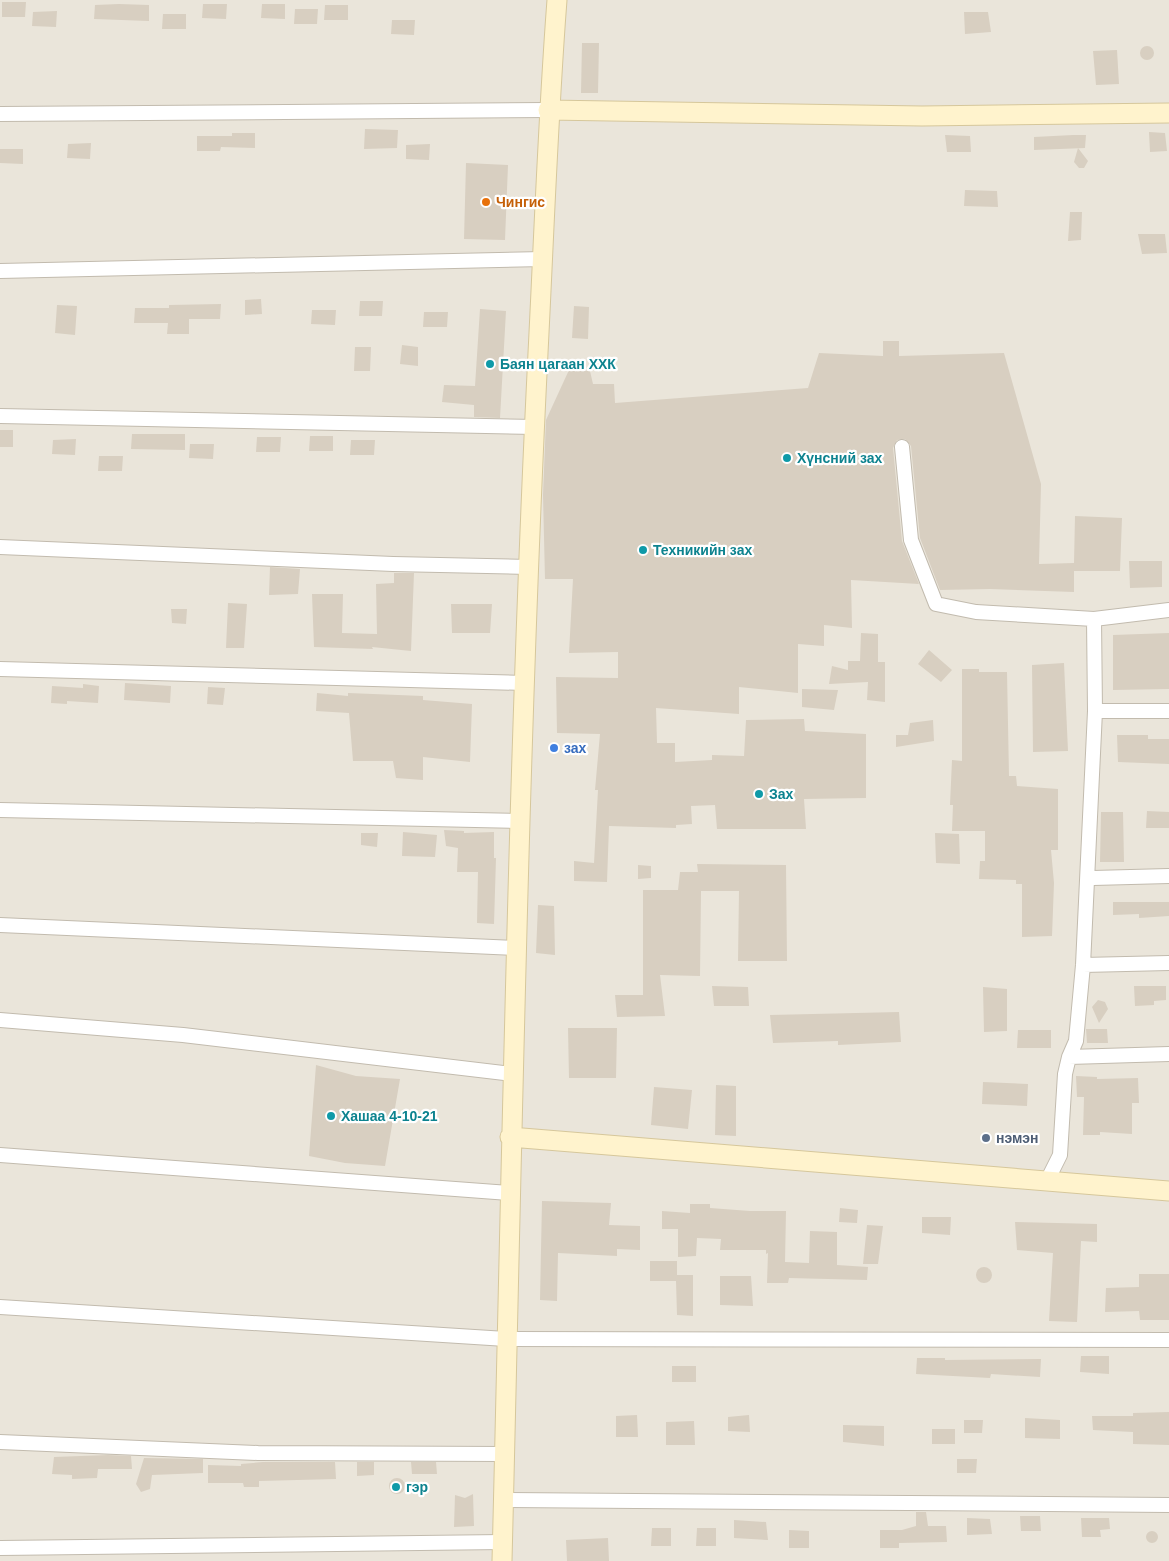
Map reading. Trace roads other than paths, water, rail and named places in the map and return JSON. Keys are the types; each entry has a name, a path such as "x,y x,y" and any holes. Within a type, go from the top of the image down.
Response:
{"main road":[{"path":"502,1561 510,1137 528,568 543,259 548,110 557,0"},
{"path":"548,110 922,116 1169,113"},
{"path":"510,1137 1169,1191"}],"street":[{"path":"0,114 548,110"},
{"path":"0,271 543,259"},
{"path":"0,416 535,427"},
{"path":"902,447 911,540 936,604 976,612 1094,618 1169,610"},
{"path":"0,547 528,568"},
{"path":"1047,1181 1060,1155 1065,1074 1069,1057 1076,1041 1082,965 1095,711 1094,618"},
{"path":"0,669 524,683"},
{"path":"1095,711 1169,711"},
{"path":"0,810 520,821"},
{"path":"1093,878 1169,876"},
{"path":"0,925 516,948"},
{"path":"1082,965 1169,963"},
{"path":"0,1020 183,1036 512,1074"},
{"path":"1069,1057 1169,1054"},
{"path":"0,1155 509,1193"},
{"path":"0,1307 506,1339 1169,1340"},
{"path":"0,1442 258,1453 504,1454"},
{"path":"503,1500 1169,1505"},
{"path":"0,1548 503,1542"}],"place":[{"name":"Чингис","path":"486,202"},
{"name":"Баян цагаан ХХК","path":"490,364"},
{"name":"Хүнсний зах","path":"787,458"},
{"name":"Техникийн зах","path":"643,550"},
{"name":"зах","path":"554,748"},
{"name":"Зах","path":"759,794"},
{"name":"Хашаа 4-10-21","path":"331,1116"},
{"name":"нэмэн","path":"986,1138"},
{"name":"гэр","path":"396,1487"}]}
